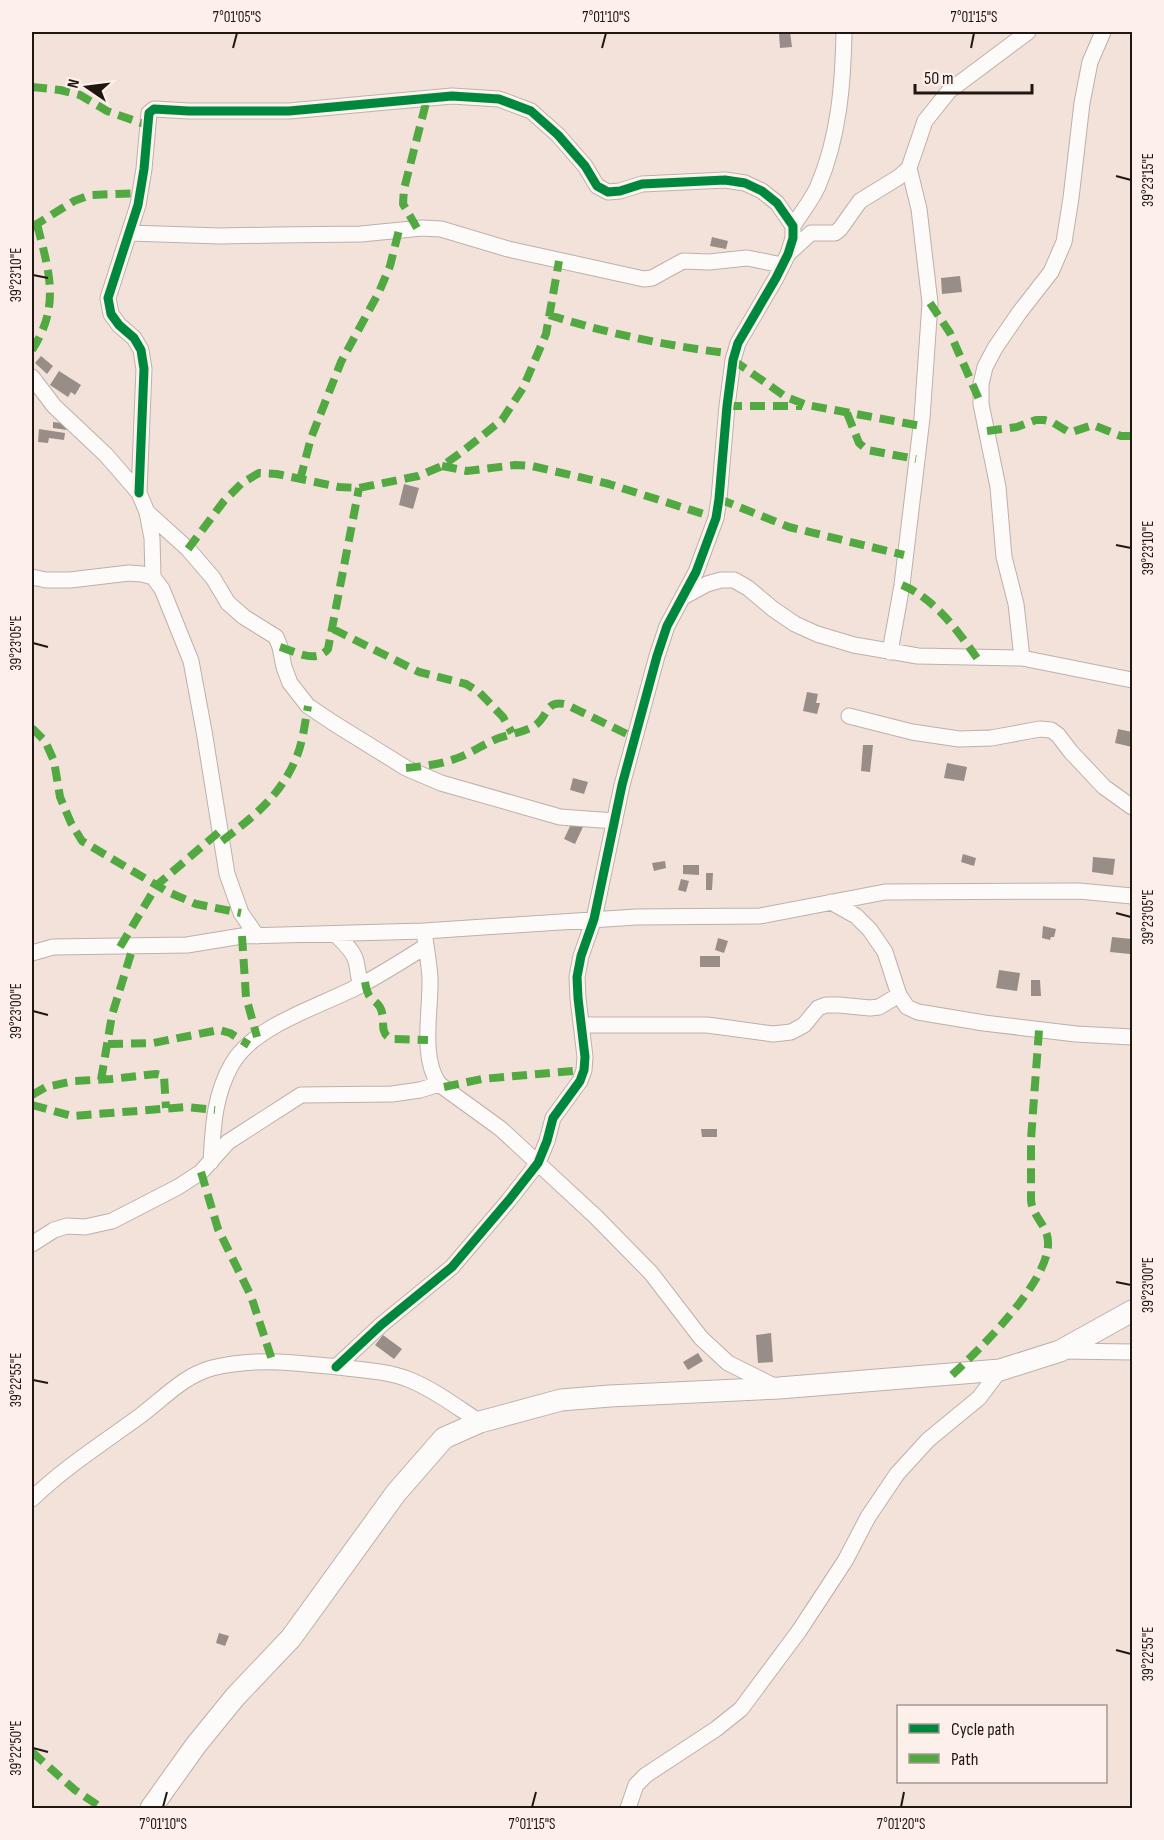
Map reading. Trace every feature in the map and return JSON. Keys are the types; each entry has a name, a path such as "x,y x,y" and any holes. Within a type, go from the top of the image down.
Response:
{"street":[{"path":"336,1367 381,1325 452,1267 538,1163 553,1118 580,1081 585,1057 578,977 581,956 594,919 622,785 667,626 685,596 716,518 731,376 738,343 785,260 793,238 793,226 817,188 833,143 843,79 844,32"},
{"path":"129,233 220,236 361,234 422,228 441,229 508,249 644,279 652,278 683,261 709,262 747,258 785,260 811,233 835,234 860,201 899,177 909,168 926,121 949,91 1028,32"},
{"path":"1022,658 1016,604 1004,557 998,487 981,404 981,384 985,366 995,348 1019,312 1051,272 1064,242 1077,156 1082,103 1090,62 1103,32"},
{"path":"139,493 144,369 141,350 134,338 119,325 111,314 108,298 138,205 149,113 154,109 289,111 452,96 499,99 531,111 585,166 597,186 608,192 642,184 725,180 746,183 762,191 777,203 793,226"},
{"path":"890,652 902,585 922,418 930,303 919,209 909,168"},
{"path":"32,377 54,406 106,455 139,493 147,512 152,538 153,577 162,589 191,661 227,874 241,913 257,936"},
{"path":"147,512 188,549 213,578 228,603 244,617 276,637 290,683 308,706 406,768 441,783 560,817 615,821"},
{"path":"32,577 46,580 70,580 129,573 153,577"},
{"path":"685,596 707,584 721,580 734,580 795,624 817,634 854,645 918,656 1022,658 1132,680"},
{"path":"849,716 912,732 959,739 991,738 1040,729 1051,730 1104,787 1132,807"},
{"path":"32,953 53,947 187,945 242,936 335,934 425,939 594,919 760,916 885,892 1079,891 1132,896"},
{"path":"831,902 856,916 870,930 885,952 899,995 907,1007 918,1012 995,1025 1076,1034 1132,1037"},
{"path":"335,934 351,950 361,985"},
{"path":"211,1162 215,1110 232,1063 257,1037 293,1016 361,985 425,939"},
{"path":"425,939 430,979 429,1057 433,1075 438,1084 501,1129 596,1217 651,1273 679,1311 728,1363 779,1388"},
{"path":"581,1025 707,1025 773,1034 791,1032 804,1025 818,1008 839,1005 879,1007 899,995"},
{"path":"32,1244 54,1230 67,1226 85,1227 112,1221 178,1187 201,1173 228,1142 301,1095 392,1094 420,1090 438,1084"},
{"path":"151,1809 196,1745 235,1697 291,1638 396,1493 444,1438 480,1422 561,1400 779,1388 1000,1370 1060,1351 1132,1311"},
{"path":"1060,1351 1132,1352"},
{"path":"32,1499 54,1478 186,1379 211,1368 272,1360 370,1371 410,1380 480,1422"},
{"path":"628,1809 636,1785 646,1775 716,1729 741,1709 799,1631 845,1561 868,1517 897,1474 928,1440 979,1398 1000,1370"}],"building":[{"path":"790,32 792,47 780,48 779,33"},
{"path":"712,237 728,241 726,249 710,246"},
{"path":"960,276 962,292 942,294 941,278"},
{"path":"41,356 53,366 47,374 35,363"},
{"path":"59,371 81,385 75,395 71,392 68,397 50,385"},
{"path":"53,422 68,424 67,430 53,428"},
{"path":"39,429 65,433 64,440 49,438 48,443 38,442"},
{"path":"404,484 419,488 413,509 399,505"},
{"path":"807,692 818,694 816,703 820,703 817,714 803,711"},
{"path":"1118,729 1132,732 1132,747 1115,743"},
{"path":"863,745 873,745 870,772 861,771"},
{"path":"947,763 967,767 964,781 944,778"},
{"path":"573,778 588,782 584,794 570,790"},
{"path":"572,822 583,827 575,844 564,839"},
{"path":"963,854 976,858 974,866 961,862"},
{"path":"1093,857 1115,859 1113,875 1092,872"},
{"path":"665,861 666,868 654,871 652,863"},
{"path":"683,865 699,865 699,875 683,874"},
{"path":"706,873 713,873 712,890 706,890"},
{"path":"681,879 689,881 686,892 678,890"},
{"path":"1043,926 1056,929 1054,937 1050,940 1042,938"},
{"path":"1112,937 1132,939 1130,954 1110,952"},
{"path":"718,938 728,941 724,953 715,950"},
{"path":"700,956 720,956 720,967 700,967"},
{"path":"999,970 1020,973 1017,991 996,988"},
{"path":"1031,980 1040,980 1041,996 1031,996"},
{"path":"701,1129 717,1129 717,1137 702,1137"},
{"path":"771,1333 773,1362 758,1363 756,1335"},
{"path":"383,1335 402,1349 394,1359 375,1345"},
{"path":"698,1353 703,1361 688,1370 683,1362"},
{"path":"219,1633 229,1636 225,1646 216,1643"}],"marked path":[{"path":"32,87 80,95 107,111 147,125"},
{"path":"417,228 403,204 404,189 427,99"},
{"path":"32,227 74,201 90,195 140,193"},
{"path":"32,350 47,318 50,288 37,224"},
{"path":"300,480 311,438 341,362 379,292 390,266 399,230"},
{"path":"188,549 224,501 242,483 259,473 277,474 339,487 359,488 418,476 442,466 463,451 502,420 523,388 546,334 559,261"},
{"path":"930,303 950,333 981,404"},
{"path":"549,315 641,339 735,354"},
{"path":"733,360 786,397 807,405 921,426"},
{"path":"727,406 802,406"},
{"path":"847,413 859,443 867,450 916,459"},
{"path":"987,431 1044,420 1072,432 1093,425 1121,436 1132,436"},
{"path":"442,466 467,471 515,465 532,466 609,484 716,518"},
{"path":"280,647 312,656 318,656 328,649 359,488"},
{"path":"719,499 789,527 904,555"},
{"path":"902,585 925,598 935,607 953,626 977,658"},
{"path":"333,629 419,672 466,684 479,692 503,717 512,733"},
{"path":"406,768 454,759 495,740 530,728 539,722 553,704 558,703 565,704 635,738"},
{"path":"222,841 256,814 283,783 299,750 308,706"},
{"path":"32,728 45,741 54,761 60,797 82,841 168,892 196,904 241,913"},
{"path":"120,947 157,885 220,831"},
{"path":"242,936 246,997 257,1037"},
{"path":"101,1080 112,1015 133,947"},
{"path":"365,982 369,995 380,1008 384,1031 388,1037 428,1040"},
{"path":"108,1044 153,1043 219,1030 230,1033 249,1045"},
{"path":"952,1375 1011,1313 1038,1276 1046,1258 1047,1236 1031,1200 1031,1139 1039,1030"},
{"path":"444,1087 482,1079 584,1070"},
{"path":"32,1095 46,1087 74,1081 156,1074 164,1076 166,1108"},
{"path":"32,1105 72,1116 187,1107 215,1110"},
{"path":"201,1172 218,1229 251,1296 272,1360"},
{"path":"32,1752 75,1790 102,1808"}],"cycle path":[{"path":"139,493 144,369 141,350 134,338 119,325 111,314 108,298 138,205 149,113 154,109 289,111 452,96 499,99 531,111 558,135 585,166 597,186 608,192 642,184 725,180 745,183 762,191 777,203 793,226 793,238 788,254 738,343 733,360 727,406 716,518 696,572 667,626 622,785 594,919 581,956 577,977 585,1057 580,1081 553,1118 538,1163 452,1267 381,1325 336,1367"}]}
